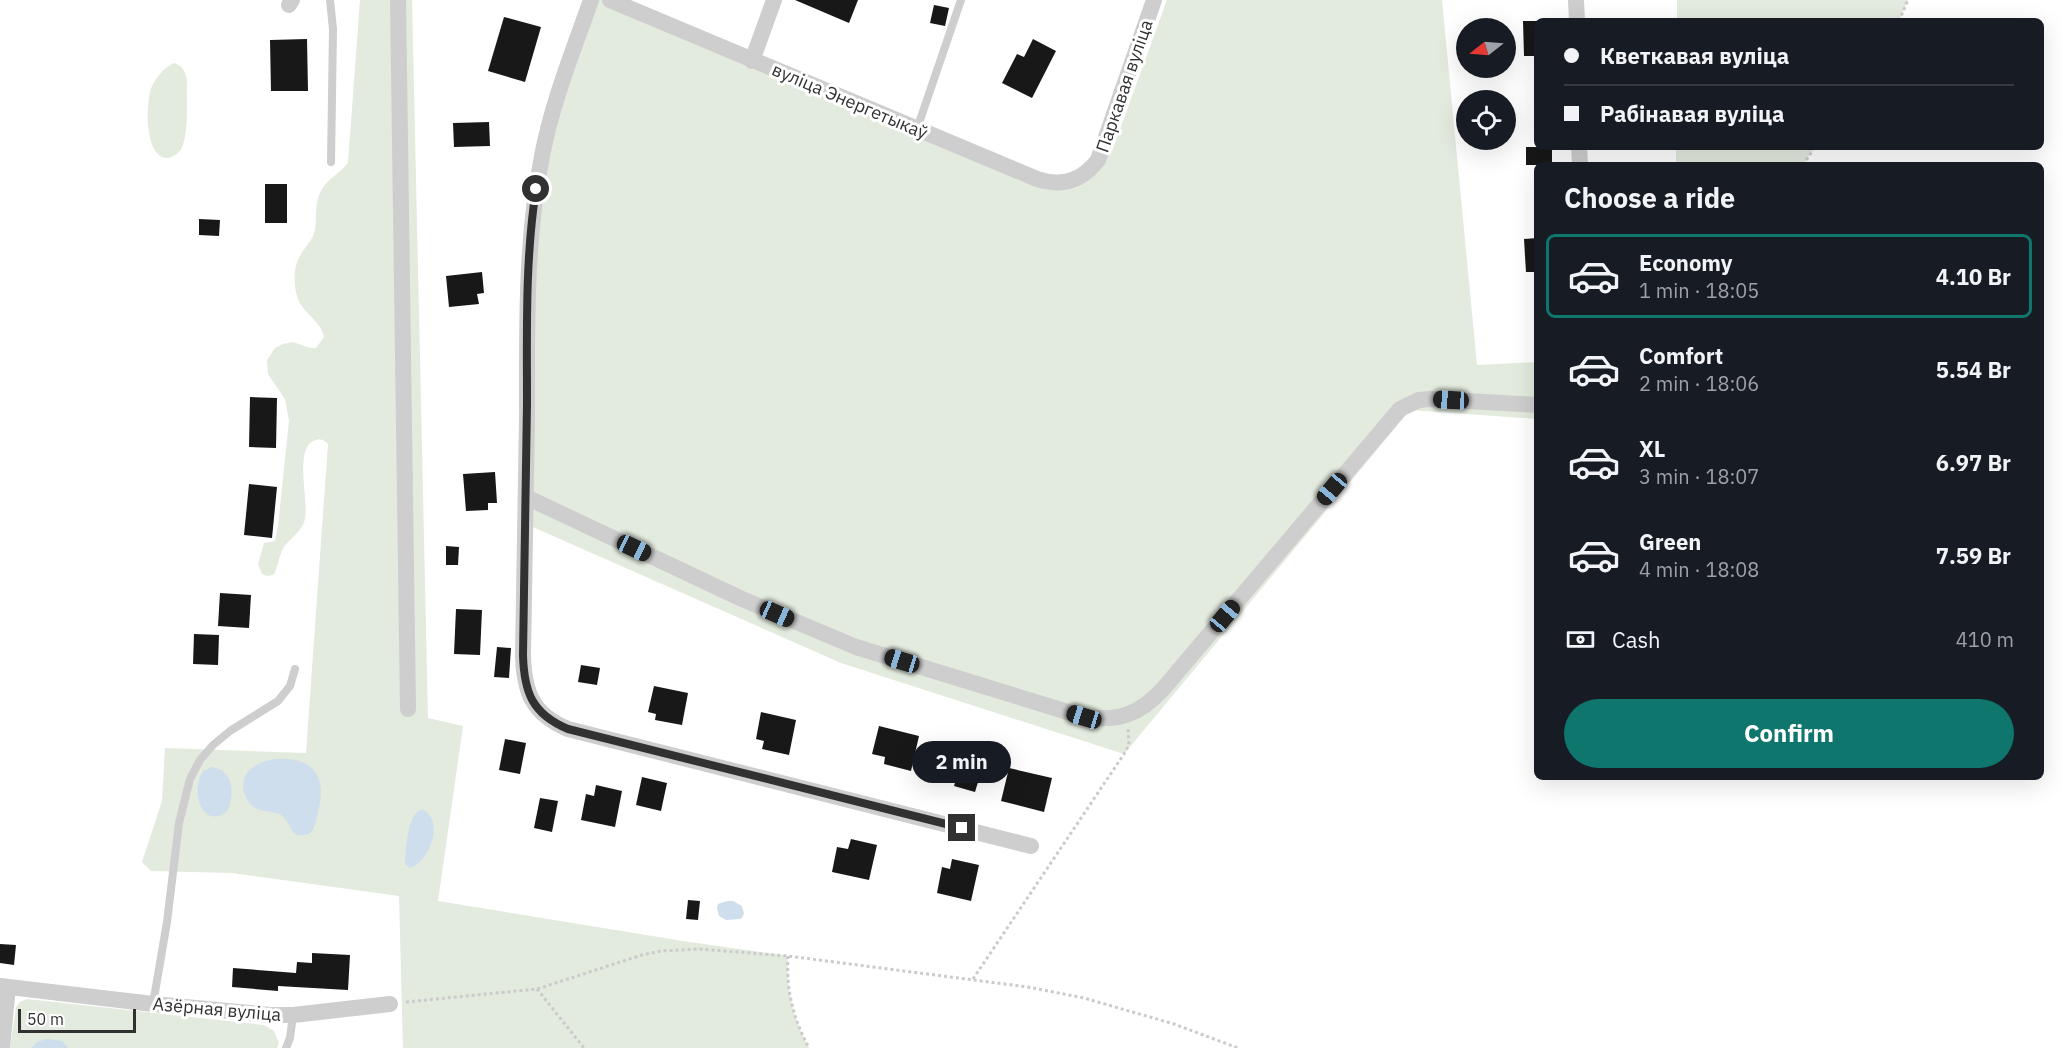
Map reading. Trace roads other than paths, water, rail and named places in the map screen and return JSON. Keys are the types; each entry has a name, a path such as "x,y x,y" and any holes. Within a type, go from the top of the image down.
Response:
{"street":[{"path":"398,0 408,709"},
{"path":"591,0 554,107 542,155 534,206 527,306 523,655 524,677 530,697 540,712 552,723 568,729 1031,846"},
{"name":"вуліца Энергетыкаў","path":"610,0 1049,183 1071,182 1090,170"},
{"path":"752,61 774,0"},
{"name":"Паркавая вуліца","path":"1090,170 1098,160 1103,148 1154,0"},
{"path":"1576,0 1577,18"},
{"path":"526,497 742,599 856,646 1084,717 1099,719 1125,715 1138,710 1151,702 1164,689 1400,409 1419,400 1430,399 1534,405"},
{"path":"2,1048 4,987"},
{"name":"Азёрная вуліца","path":"4,987 153,1004 292,1015 390,1004"}],"lane":[{"path":"330,0 333,29 331,162"},
{"path":"917,129 961,0"},
{"path":"153,1004 167,922 179,823 190,779 200,760 213,745 285,694 295,669"},
{"path":"286,1048 290,1038 292,1015"}],"water":[{"path":"275,759 289,759 309,765 319,779 321,789 318,813 313,830 309,834 297,835 281,815 257,809 244,792 244,778 251,768"},
{"path":"212,767 225,773 229,778 232,791 227,811 218,816 211,816 205,812 198,798 199,779 203,771"},
{"path":"422,809 433,822 432,841 423,858 410,868 405,864 409,831 413,817"},
{"path":"733,901 742,906 744,914 741,919 726,920 719,916 718,904"},
{"path":"47,1039 62,1041 68,1048 31,1048 37,1042"}]}
